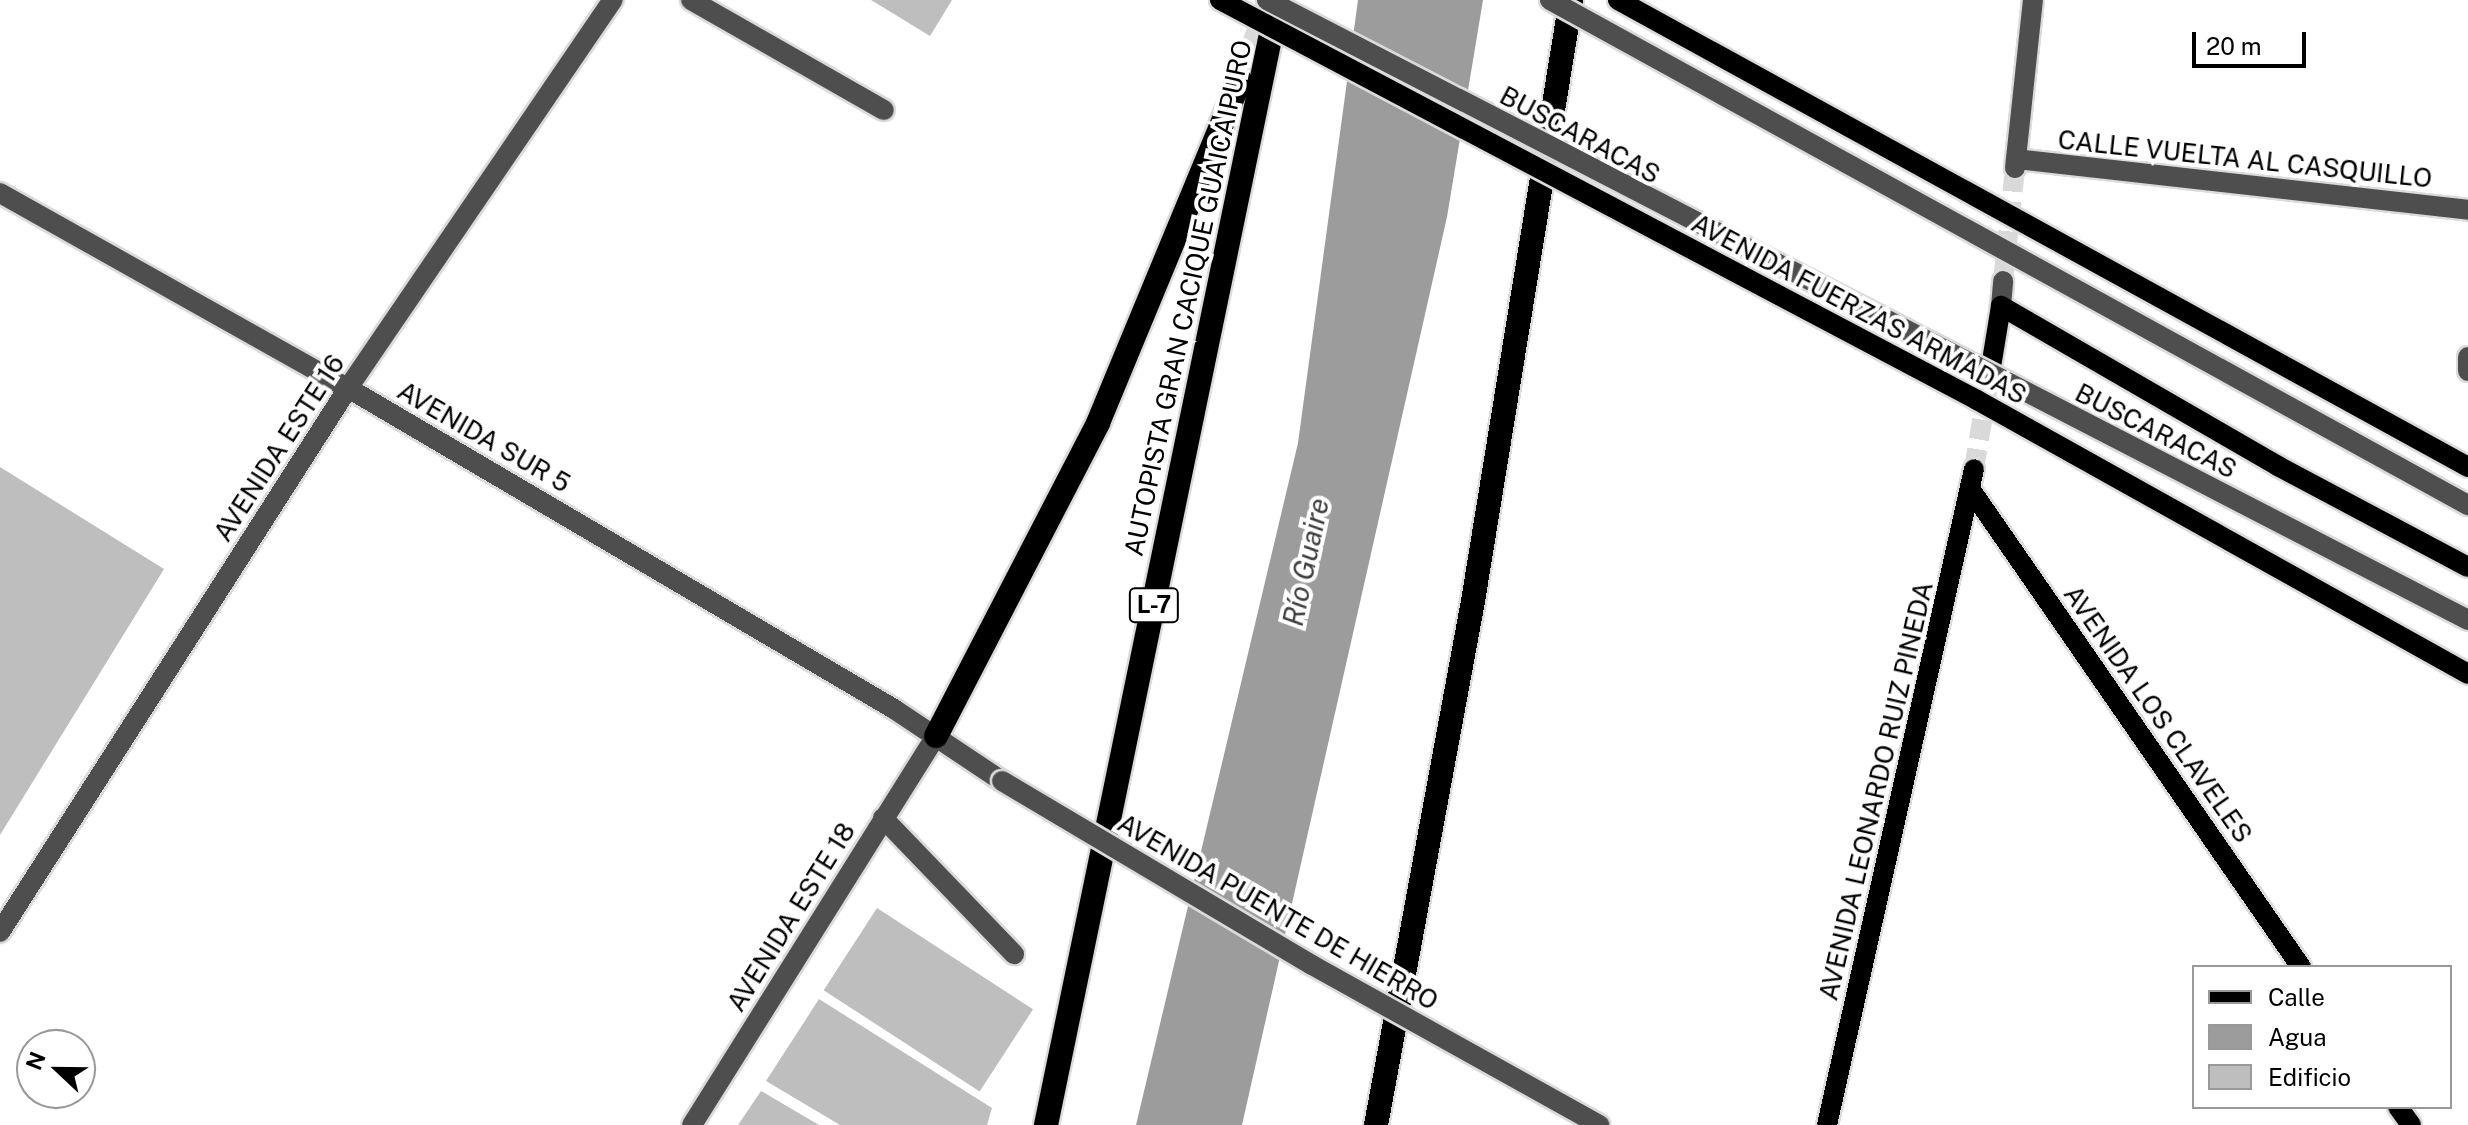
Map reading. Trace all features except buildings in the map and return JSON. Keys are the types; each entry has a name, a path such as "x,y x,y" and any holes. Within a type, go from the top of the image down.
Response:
{"highway":[{"name":"AUTOPISTA GRAN CACIQUE GUAICAIPURO","path":"1046,1125 1278,0"},
{"path":"1376,1125 1473,601 1571,0"},
{"path":"936,736 1098,423 1240,80"}],"main road":[{"name":"AVENIDA FUERZAS ARMADAS","path":"1220,0 1977,400 2468,674"},
{"path":"1618,0 2468,467"},
{"path":"1991,367 2001,306 2278,466 2468,567"},
{"name":"AVENIDA LEONARDO RUIZ PINEDA","path":"1827,1125 1974,469"},
{"name":"AVENIDA LOS CLAVELES","path":"1971,490 2300,965"}],"street":[{"name":"AVENIDA ESTE 16","path":"0,932 348,388 613,0"},
{"path":"691,0 884,110"},
{"name":"BUSCARACAS","path":"1267,0 2468,620"},
{"path":"1550,0 2468,505"},
{"name":"CALLE VUELTA AL CASQUILLO","path":"2033,0 2016,163 2468,210"},
{"name":"AVENIDA SUR 5","path":"0,193 348,388 936,736"},
{"path":"2001,306 2003,281"},
{"path":"2468,357 2468,371"},
{"name":"AVENIDA PUENTE DE HIERRO","path":"936,736 1002,781 1312,965 1599,1125"},
{"name":"AVENIDA ESTE 18","path":"692,1125 936,736"},
{"path":"883,818 1014,954"}],"water":[{"name":"Río Guaire","path":"1358,0 1483,0 1447,217 1242,1125 1136,1125 1298,443"}],"tunnel":[{"path":"1240,80 1270,2"},
{"path":"2003,281 2015,168"},
{"path":"1974,469 1991,367"}]}
